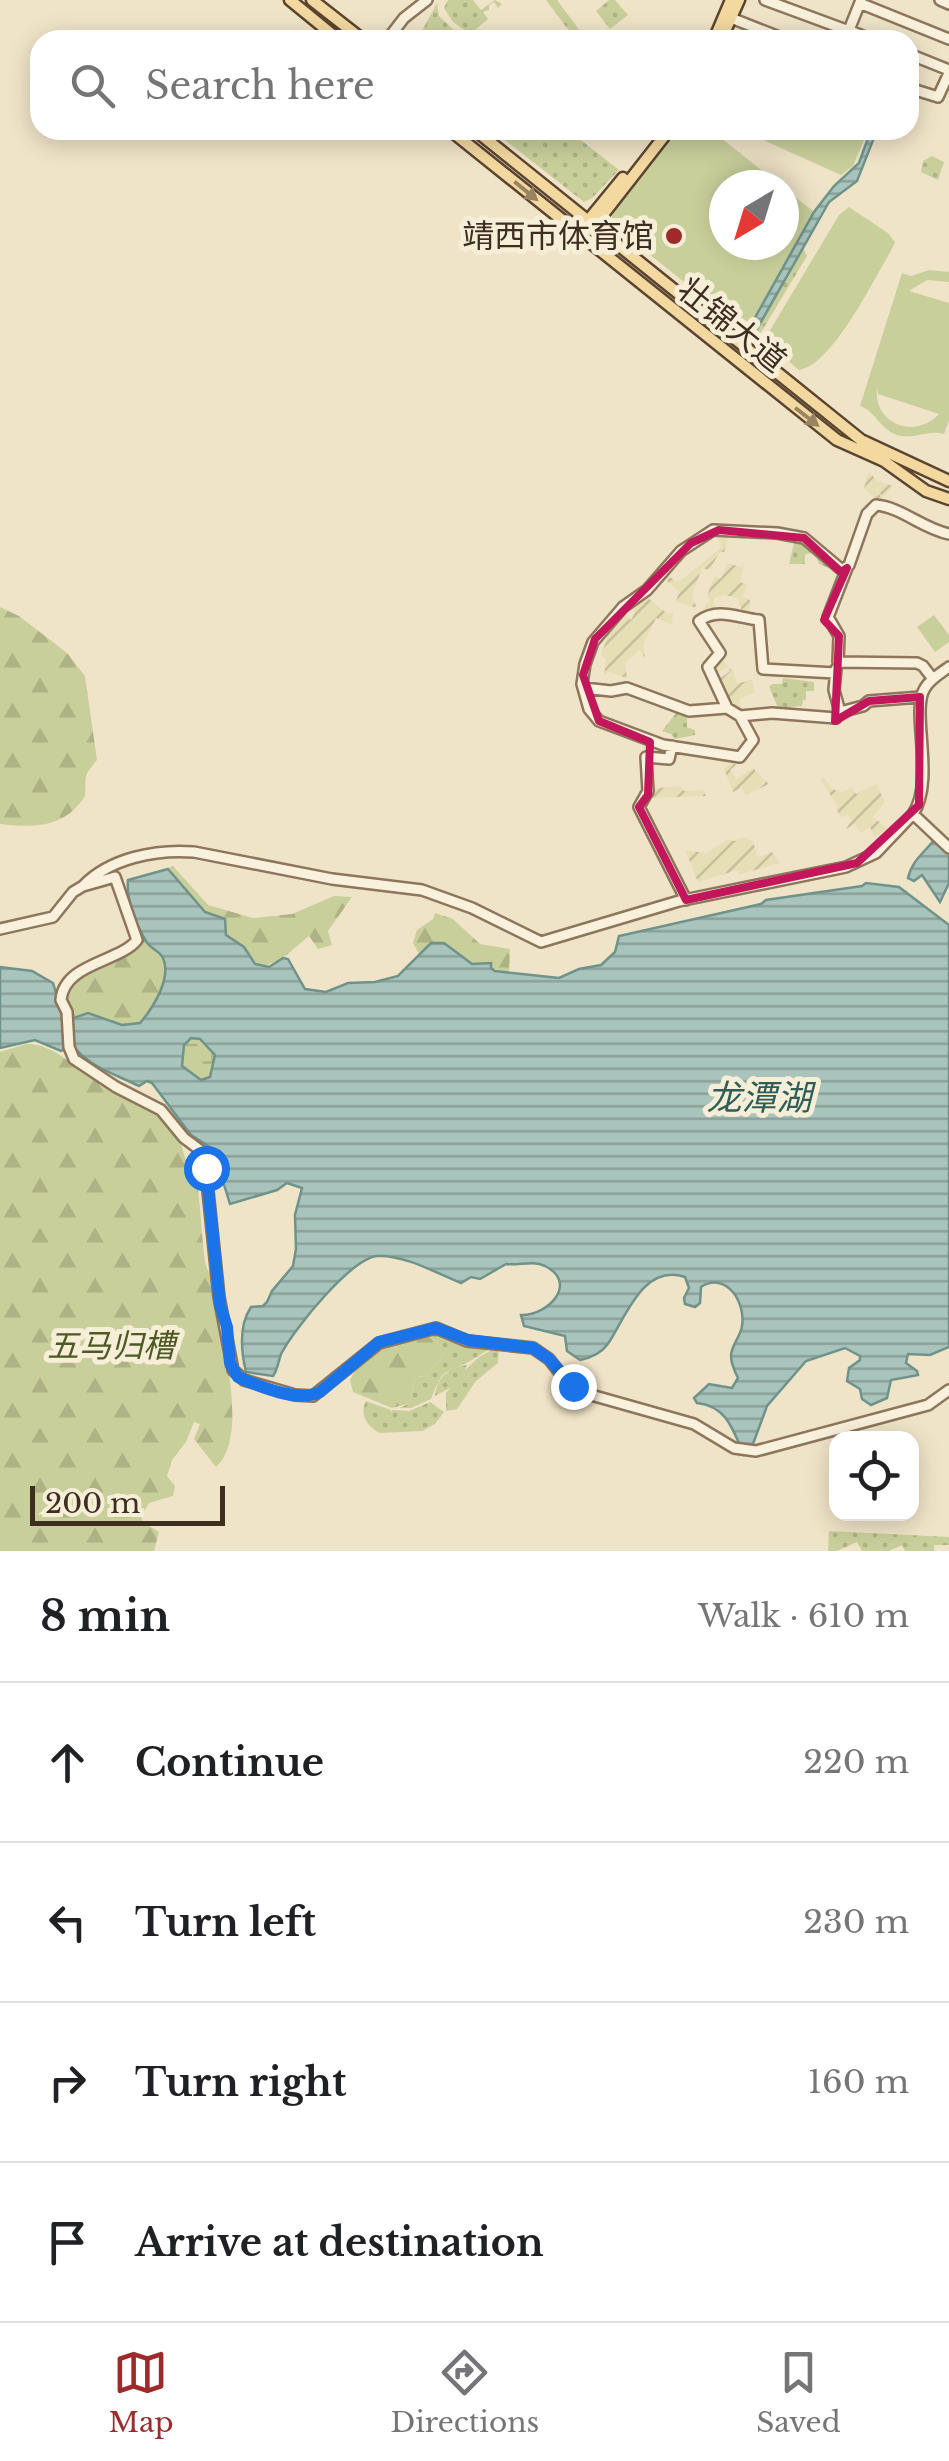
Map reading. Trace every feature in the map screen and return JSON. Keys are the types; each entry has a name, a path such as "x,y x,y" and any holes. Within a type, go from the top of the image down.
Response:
{"main road":[{"path":"290,0 327,30"},
{"path":"312,0 350,30"},
{"path":"720,30 731,0"},
{"path":"724,30 739,0"},
{"name":"壮锦大道","path":"462,140 837,440 884,461 926,491 949,499"},
{"name":"壮锦大道","path":"487,140 861,440 949,482"},
{"path":"591,224 654,140"},
{"path":"581,236 662,140"}],"street":[{"path":"395,30 426,0"},
{"path":"765,0 835,30"},
{"path":"846,0 861,2 949,39"},
{"path":"940,0 949,4"},
{"path":"851,30 861,2"},
{"path":"730,20 754,30"},
{"path":"730,20 758,30"},
{"path":"919,58 949,71 938,97 919,92"},
{"path":"919,95 936,103 942,100 949,85"},
{"path":"740,716 772,713 838,718 835,673 840,636 828,616 867,514 876,505 949,534"},
{"path":"835,673 765,670 760,620 730,614 699,620 720,653 708,667 727,708 740,716 754,740 742,757 672,746 600,722 589,709 584,688 585,664 598,634 625,605 651,586 681,551 704,534 723,530 798,536 814,544 838,569 847,568"},
{"path":"838,662 916,663 923,666 932,680"},
{"path":"0,929 53,917 73,892 98,872 134,858 172,850 332,879 422,890 472,908 541,942 686,900 846,868 876,853 919,805 924,777 920,696 949,667"},
{"path":"584,688 627,688 688,711 727,708"},
{"path":"840,712 871,701 920,696"},
{"path":"672,746 668,759 646,757 648,791 639,807 686,900"},
{"path":"913,814 949,848"},
{"path":"83,886 115,877 137,940 130,948 104,957 66,984 61,1000 68,1017 69,1046 78,1062 165,1113 184,1138 204,1153 220,1305 227,1327 230,1363 238,1377 310,1396 320,1392 379,1342 436,1328 468,1340 533,1348 584,1393 694,1424 745,1450 774,1449 801,1438 928,1405 949,1394"}],"highlighted area":[{"path":"719,530 804,538 841,572 847,568 824,620 839,636 835,721 869,701 920,697 919,805 857,863 686,900 639,807 648,795 650,742 599,721 583,675 595,639 691,543"}],"shaded area":[{"path":"868,472 893,486 883,497 876,489 882,498 879,502 864,488"},
{"path":"715,534 730,534 724,552 720,552 709,570 702,568 692,595 697,608 676,602 679,591 662,577 666,573 675,581 681,580 722,547"},
{"path":"728,563 740,567 744,564 740,582 747,585 743,596 750,600 749,612 743,613 737,598 725,595 714,598 713,613 704,615 714,577 721,578"},
{"path":"657,585 648,598 669,615 673,611 672,625 656,618 643,645 645,658 640,650 625,663 627,678 608,672 604,676 606,660 601,654 607,639 599,635 621,611 631,620 635,612 628,605"},
{"path":"721,658 734,673 737,684 752,679 755,692 739,699 741,708 728,705 718,680 730,671 728,667 715,674 712,664"},
{"path":"733,762 736,765 730,770 737,779 753,768 769,784 746,795 741,788 733,792 724,769"},
{"path":"824,778 832,789 842,792 851,787 856,794 876,784 885,802 873,817 890,834 885,830 875,838 870,827 861,833 855,824 846,829 852,820 847,814 842,818 836,809 821,780"},
{"path":"680,786 684,791 704,790 706,796 647,798 649,789"},
{"path":"744,837 753,842 758,857 772,852 780,863 698,882 685,850 706,853 728,839"}],"green space":[{"path":"448,0 473,0 481,10 495,0 502,4 498,8 494,2 489,5 489,10 483,12 488,19 475,30 464,30 453,22 444,8"},
{"path":"546,0 557,0 580,30 568,30"},
{"path":"609,0 615,0 628,15 610,29 596,11"},
{"path":"437,3 439,16 454,30 422,30"},
{"path":"505,140 581,140 619,170 584,202"},
{"name":"靖西市体育馆","path":"668,140 724,140 761,170 709,170 709,260 787,260 747,332 610,223 616,204"},
{"path":"763,140 864,140 853,166 841,175"},
{"path":"932,156 944,162 938,180 921,172 923,161"},
{"name":"靖西市体育馆","path":"799,200 814,212 799,239"},
{"path":"849,207 895,242 839,337 812,365 799,370 766,343 766,337 839,215"},
{"path":"803,248 807,256 757,339 753,336"},
{"path":"929,270 949,272 949,282 927,280 909,291 949,303 949,420 944,434 897,435 860,406 902,273 911,276","holes":["877,388 878,394 939,414 919,426 898,424 882,411 878,401"]},
{"path":"795,539 805,542 831,569 819,564 815,553 805,554 805,564 789,564"},
{"path":"0,607 19,616 67,653 85,676 97,760 87,774 85,796 77,807 48,824 0,824"},
{"path":"934,615 949,635 949,642 935,652 917,627"},
{"path":"783,678 814,682 814,691 806,691 802,706 791,707 791,713 779,710 769,687 782,684"},
{"path":"677,712 687,714 687,727 695,730 695,735 675,739 662,731"},
{"path":"173,866 208,905 253,918 292,914 334,896 352,897 328,931 332,945 318,949 309,936 283,958 263,967 249,959 247,952 226,935 221,917 205,912 168,869"},
{"path":"435,913 453,919 480,944 510,949 509,973 463,960 444,943 425,949 420,956 413,943 417,930"},
{"path":"143,936 160,954 166,971 157,1000 146,1017 140,1023 122,1025 88,1013 72,1019 66,1002 67,988 93,968 140,948"},
{"path":"191,1038 200,1039 215,1055 210,1077 201,1081 181,1066 184,1045"},
{"name":"五马归槽","path":"26,1044 51,1050 163,1116 180,1140 188,1168 196,1177 206,1267 215,1284 228,1365 231,1435 226,1453 216,1467 194,1439 200,1424 194,1422 167,1476 175,1486 173,1496 149,1503 141,1516 143,1522 159,1532 154,1551 0,1551 0,1052"},
{"path":"436,1330 495,1346 446,1373 431,1399 411,1408 399,1408 410,1403 415,1377 426,1376 447,1350 422,1333"},
{"path":"424,1334 447,1350 426,1376 415,1377 410,1403 392,1408 353,1392 350,1380 358,1365 367,1362 362,1356 372,1349"},
{"path":"499,1346 498,1363 476,1381 457,1409 446,1411 446,1393 450,1388 435,1396 441,1378 467,1365 465,1370"},
{"path":"366,1401 391,1413 430,1402 444,1412 435,1424 422,1431 380,1433 366,1420"},
{"path":"829,1531 949,1537 949,1545 934,1545 934,1551 905,1551 902,1545 889,1551 862,1551 857,1542 828,1551"}],"water":[{"path":"867,140 873,140 857,181 829,202 799,255 799,239 834,186 859,163"},
{"path":"787,260 796,260 753,336 747,332"},
{"path":"934,840 949,852 949,883 940,902 922,875 914,881 908,878"},
{"name":"龙潭湖","path":"168,869 205,912 225,919 226,935 244,947 255,964 269,967 288,959 305,989 326,992 348,983 398,976 431,943 444,943 472,964 491,963 495,971 559,978 601,965 615,952 619,936 766,900 866,883 899,887 949,925 949,1347 930,1355 908,1354 906,1363 918,1375 891,1380 887,1398 871,1405 862,1399 860,1389 847,1381 849,1368 860,1356 845,1348 806,1361 767,1406 750,1452 744,1455 722,1414 694,1398 709,1384 732,1388 738,1378 731,1356 741,1330 741,1308 726,1286 710,1283 701,1287 700,1303 695,1307 685,1304 689,1288 685,1277 657,1278 636,1297 605,1348 580,1360 567,1351 565,1336 524,1326 521,1315 541,1310 559,1289 555,1273 545,1266 506,1264 480,1279 471,1277 461,1283 410,1261 378,1256 354,1268 311,1312 281,1354 273,1376 246,1372 244,1322 251,1307 263,1306 293,1266 295,1215 302,1188 287,1183 277,1190 230,1204 213,1149 191,1135 152,1083 147,1081 139,1086 112,1074 73,1046 61,1051 35,1040 0,1048 0,967 32,971 53,983 64,1019 88,1013 122,1025 140,1023 145,1017 160,992 165,966 139,927 130,903 128,880","holes":["191,1038 200,1039 215,1055 210,1077 201,1080 182,1066 184,1045"]}],"place":[{"name":"靖西市体育馆","path":"674,236"}],"route":[{"path":"206,1168 220,1305 227,1327 230,1363 238,1377 310,1396 320,1392 379,1342 436,1328 468,1340 533,1348 549,1359 573,1386"}]}
